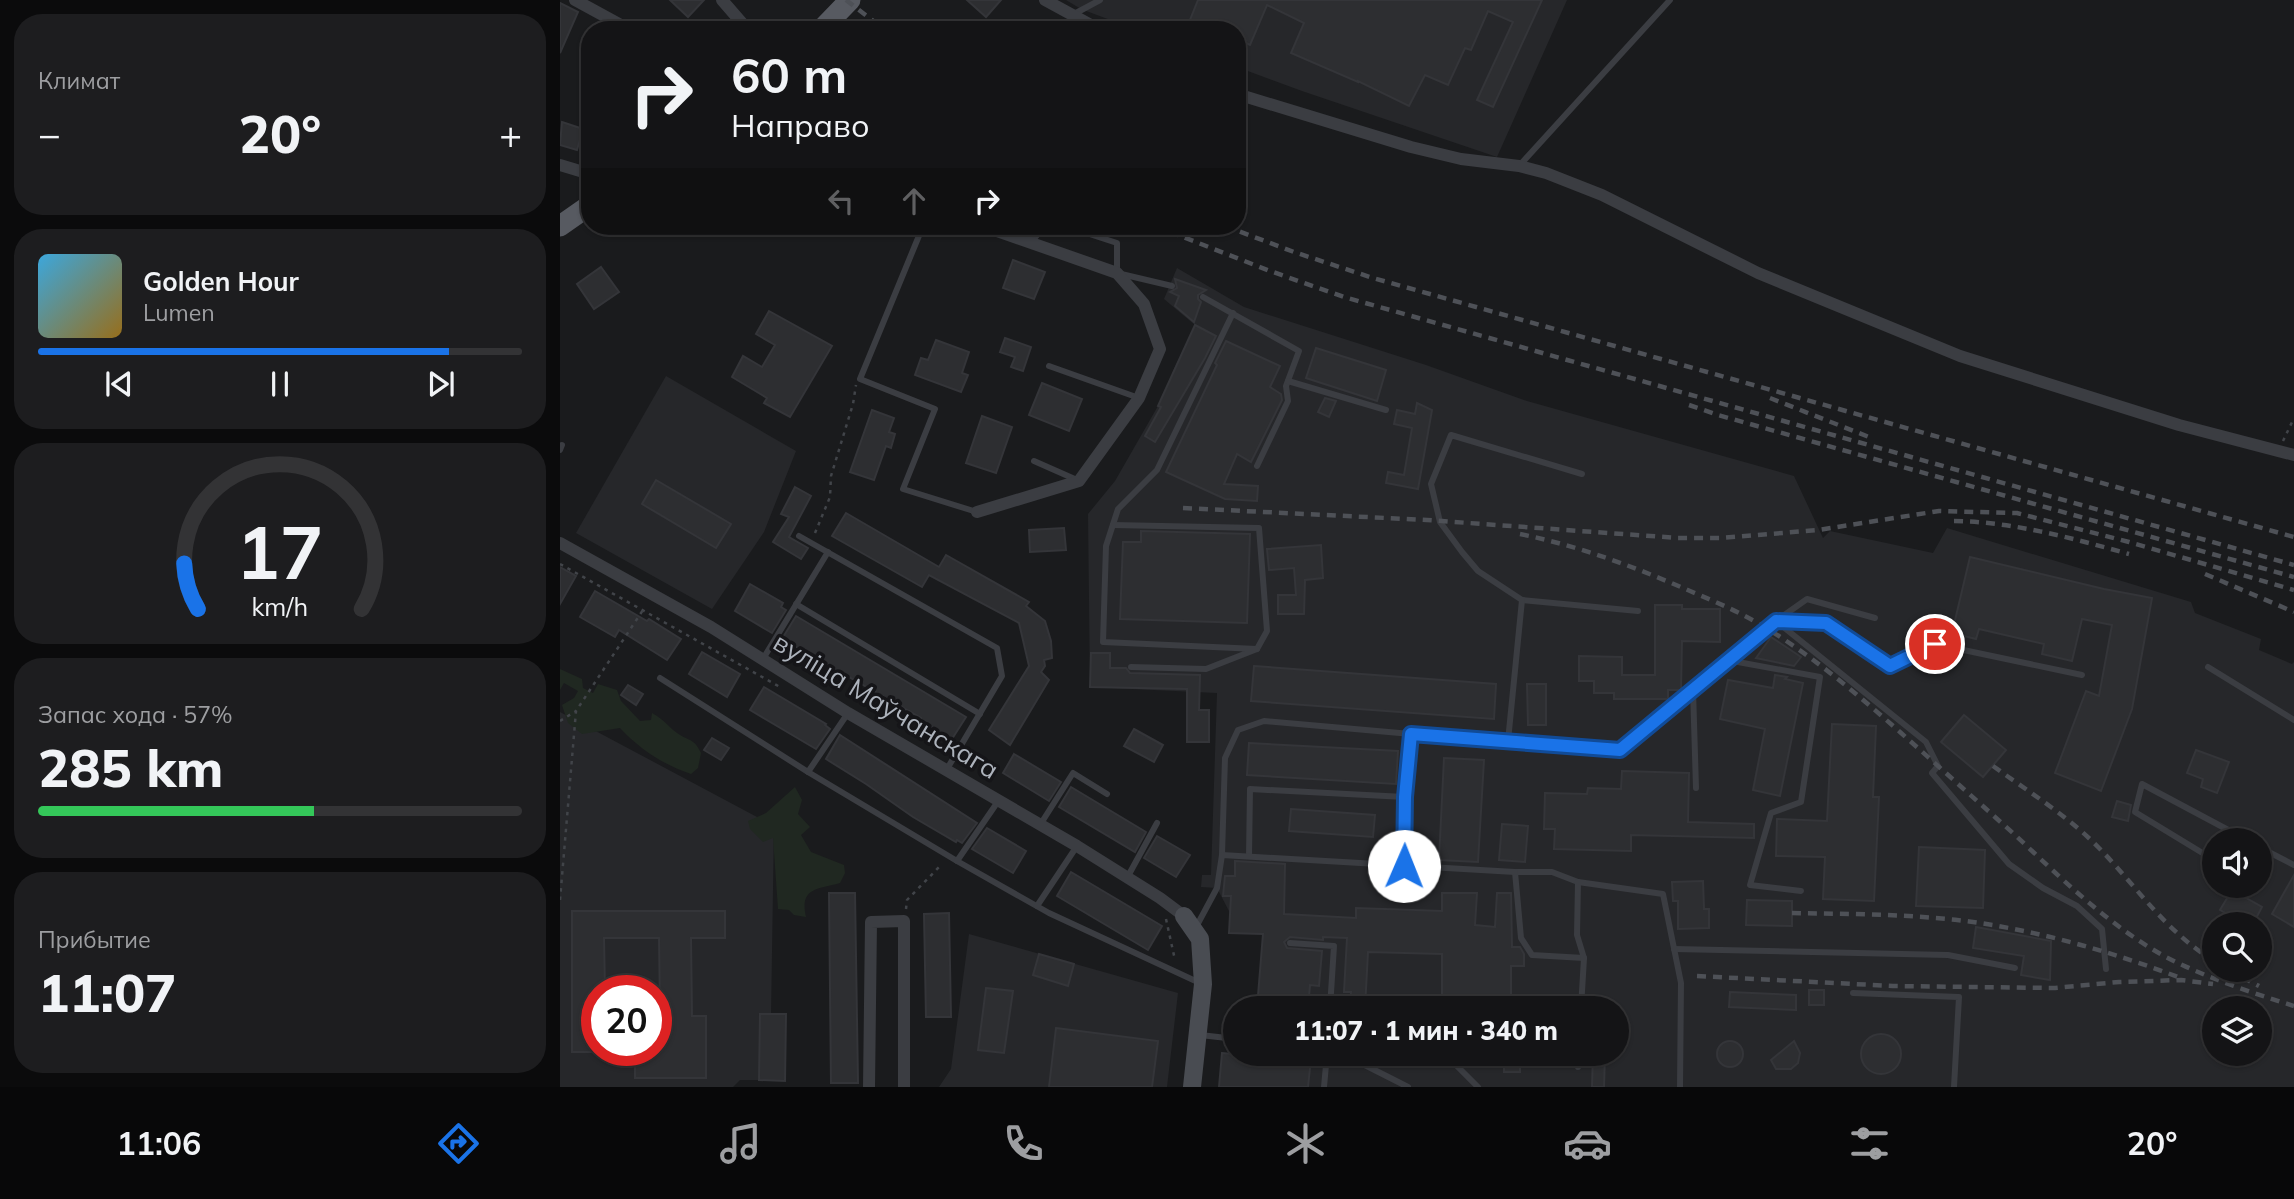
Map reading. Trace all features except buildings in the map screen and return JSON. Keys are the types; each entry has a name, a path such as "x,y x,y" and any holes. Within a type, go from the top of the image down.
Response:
{"main road":[{"path":"830,21 850,0"},
{"path":"560,226 581,211"}],"street":[{"path":"575,0 613,21"},
{"path":"722,0 740,21"},
{"path":"1045,0 1083,21"},
{"path":"1246,97 1411,147 1461,159 1519,166 1546,173 1602,195 1758,273 1960,356 2179,425 2294,455"},
{"path":"560,164 581,171"},
{"path":"976,512 1079,481 1139,398 1160,349 1144,304 1117,273 1010,235"},
{"name":"вуліца Маўчанскага","path":"560,543 711,627 848,713 1077,846 1160,898 1189,923"},
{"path":"869,1087 871,922 904,921 904,1087"},
{"path":"1189,923 1200,939 1197,982 1198,1035 1192,1087"}],"lane":[{"path":"1072,15 1100,0"},
{"path":"1519,166 1670,0"},
{"path":"919,235 860,379 935,409 903,489 976,512"},
{"path":"1031,242 1037,235"},
{"path":"1092,235 1116,243 1117,273 1172,286"},
{"path":"1203,297 1299,351 1286,386 1288,401 1257,466"},
{"path":"1233,313 1157,470 1118,509 1106,546 1103,642 1257,649"},
{"path":"1049,366 1139,398"},
{"path":"1288,381 1386,410"},
{"path":"1582,474 1451,435 1431,484 1440,522 1462,552 1478,571 1522,600 1639,611"},
{"path":"1034,461 1079,481"},
{"path":"1113,525 1259,528 1267,631 1257,649 1206,669 1131,667"},
{"path":"799,536 997,648 1002,676 947,769"},
{"path":"762,659 828,552"},
{"path":"1189,923 1217,888 1222,855 1226,758 1238,730 1264,721 1620,750 1727,660 1807,598 1875,618"},
{"path":"1508,741 1522,600"},
{"path":"796,604 980,714"},
{"path":"1776,621 1826,623 1890,666 1935,644 2082,675"},
{"path":"1776,621 1926,742 1938,766 1932,773 2009,864 2043,888 2077,906 2102,929 2106,969"},
{"path":"1727,660 1820,677 1801,802 1771,813 1750,885 1801,891"},
{"path":"2208,667 2294,720"},
{"path":"660,678 808,772 957,861 1037,906 1197,982"},
{"path":"1693,689 1696,788"},
{"path":"808,772 848,713"},
{"path":"1404,866 1405,797 1411,734"},
{"path":"1040,825 1073,773 1107,794"},
{"path":"2202,853 2135,812 2142,784 2224,828"},
{"path":"1249,856 1250,789 1405,797"},
{"path":"957,861 999,800"},
{"path":"1127,878 1157,823"},
{"path":"1037,906 1077,846"},
{"path":"2272,854 2294,865"},
{"path":"1222,855 1552,872 1577,882 1663,894 1681,983 1680,1087"},
{"path":"1515,872 1521,938 1532,955 1584,958"},
{"path":"1577,882 1577,935 1584,958 1582,996"},
{"path":"1290,943 1334,946 1331,996"},
{"path":"1674,949 1948,954 2015,968"},
{"path":"1853,993 1959,998 1954,1087"},
{"path":"1198,1035 1223,1038"},
{"path":"1324,1087 1326,1066"},
{"path":"1367,1066 1408,1087"},
{"path":"1457,1066 1478,1087"}],"path":[{"path":"811,542 830,497 831,476 853,404 854,388 860,379"},
{"path":"2278,451 2294,418"},
{"path":"560,564 786,691"},
{"path":"560,720 576,710 643,610"},
{"path":"560,901 576,710"},
{"path":"904,921 907,900 950,856"},
{"path":"1164,914 1176,964 1197,982"}],"shaded area":[{"path":"1066,0 1567,0 1497,157 1246,70 1246,21 1113,21"},
{"path":"1177,268 1244,307 1426,365 1527,401 1794,476 1823,538 1830,531 1933,553 1947,528 2191,602 2195,613 2261,639 2259,650 2292,664 2294,662 2294,1087 1219,1087 1222,1053 1223,1066 1629,1066 1629,996 1258,996 1263,934 1229,933 1230,913 1217,888 1201,887 1202,875 1211,875 1217,693 1090,687 1088,514 1115,481 1158,406 1175,375 1172,373 1195,325 1164,299"},
{"path":"666,376 796,451 764,532 712,609 576,533"},
{"path":"560,669 582,679 583,688 593,693 598,684 617,690 621,701 640,721 651,720 652,713 660,718 676,733 696,745 701,753 698,768 691,774 661,761 620,728 582,734 568,723 562,705 574,698 578,691 564,683 560,690"},
{"path":"560,712 774,826 770,1080 740,1080 733,1087 560,1087"},
{"path":"795,787 802,800 798,814 810,827 801,835 811,852 844,865 845,873 840,883 818,888 808,895 805,900 806,917 778,909 773,838 763,842 750,829 748,821 766,813"},
{"path":"969,934 1178,993 1167,1087 939,1087 951,1069"}],"railway":[{"path":"846,0 873,21"},
{"path":"1246,234 1373,278 2294,537"},
{"path":"1178,235 1344,297 2294,565"},
{"path":"1770,398 1874,439"},
{"path":"1689,405 2294,577"},
{"path":"1183,508 1427,520 1678,538 1721,538 1818,530 1939,511 2017,513 2294,590"},
{"path":"1954,521 2021,528 2129,554"},
{"path":"1520,534 1585,551 1628,566 1748,617 1784,639 1868,704 2068,884 2125,931 2166,957 2197,972 2294,1006"},
{"path":"2205,574 2294,612"},
{"path":"1993,766 2087,836 2152,908 2202,953"},
{"path":"1792,913 1905,916 1999,926 2077,944 2178,977"},
{"path":"1697,976 1893,986 2055,988 2181,980 2213,984"},
{"path":"2251,982 2259,986"}],"route":[{"path":"1404,866 1405,797 1411,734 1620,750 1776,621 1826,623 1890,666 1935,644"}]}
